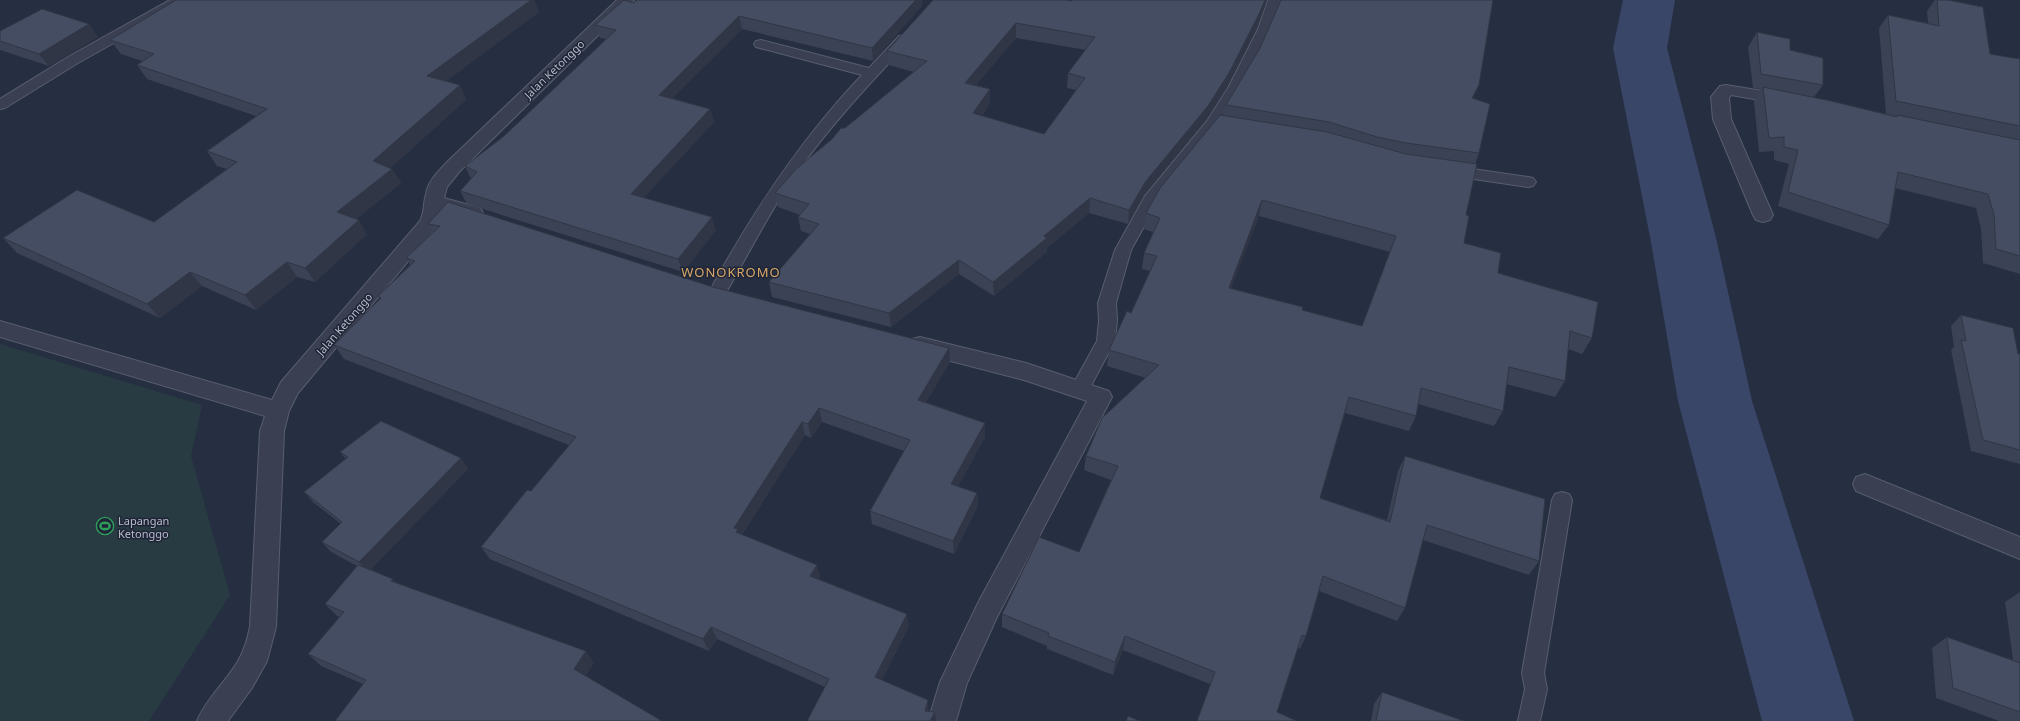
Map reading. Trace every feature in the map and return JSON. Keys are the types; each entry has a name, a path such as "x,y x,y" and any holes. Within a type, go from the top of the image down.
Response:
{"street":[{"name":"Jalan Ketonggo","path":"211,721 242,679 257,652 263,627 272,431 278,411 294,382 428,224 434,212 434,201 438,185 453,167 626,0"},
{"path":"1763,215 1722,119 1720,97 1726,90 1731,90 1808,104"},
{"path":"434,201 490,217"},
{"path":"710,289 740,298"},
{"path":"0,329 278,411"},
{"path":"904,341 1026,372 1100,397 988,609 954,682 942,721"},
{"path":"1865,484 2020,548"}],"lane":[{"path":"0,105 73,60 180,0"},
{"path":"1080,390 1106,340 1108,320 1107,303 1124,250 1151,200 1220,125 1235,88 1265,29 1275,0"},
{"path":"710,289 743,244 798,160 872,72 913,29"},
{"path":"761,44 872,72"},
{"path":"1438,169 1528,182"},
{"path":"1529,721 1535,701 1536,689 1533,673 1562,500"}],"shaded area":[{"name":"Lapangan Ketonggo","path":"0,344 202,405 191,456 230,595 149,721 0,721"}],"building":[{"path":"176,0 531,0 427,76 460,85 373,161 392,169 337,212 359,220 305,268 287,262 245,295 190,272 147,304 3,238 77,190 154,222 237,162 207,151 267,109 137,65 154,54 110,40"},
{"path":"624,0 633,3 637,0 916,0 872,48 739,16 659,95 710,109 631,194 712,217 678,259 460,191 477,172 465,166 504,136 616,30 595,25"},
{"path":"933,0 1265,0 1229,73 1208,106 1146,181 1129,210 1090,198 1044,236 1047,238 993,282 959,260 889,313 769,282 819,224 798,217 809,204 775,193 796,169 832,139 841,128 845,128 927,61 887,51","holes":["1016,23 1095,37 1068,73 1085,78 1044,134 973,113 990,89 965,83"]},
{"path":"1281,0 1493,0 1479,85 1472,98 1490,104 1479,153 1406,143 1377,137 1329,122 1226,105 1260,48"},
{"path":"1937,0 1948,0 1983,7 1990,54 2020,59 2020,126 1896,101 1888,15 1939,26"},
{"path":"42,9 89,24 39,54 0,41 0,31"},
{"path":"1757,32 1790,39 1790,50 1823,58 1823,85 1761,74"},
{"path":"1763,87 1897,117 1897,115 2020,140 2020,256 1996,249 1994,215 1988,194 1898,172 1889,225 1788,192 1798,150 1784,147 1784,137 1769,138"},
{"path":"1220,115 1327,132 1406,154 1477,164 1466,215 1469,216 1464,243 1501,253 1498,273 1598,302 1592,338 1570,331 1565,381 1509,367 1503,411 1421,388 1416,416 1349,397 1320,498 1390,522 1405,456 1545,499 1539,561 1427,525 1405,608 1323,576 1306,636 1302,635 1277,712 1297,721 1197,721 1215,672 1125,636 1115,662 1048,636 1049,633 1002,614 1039,537 1079,552 1118,466 1086,456 1102,418 1159,365 1109,350 1127,311 1131,313 1157,256 1144,253 1160,218 1146,213 1160,188","holes":["1262,200 1396,236 1362,326 1302,310 1303,307 1229,288"]},
{"path":"448,202 713,287 949,348 918,400 985,423 951,484 977,493 953,541 870,511 910,440 819,408 808,424 802,422 734,528 738,529 736,532 817,565 810,576 907,614 875,677 928,700 925,711 935,712 930,721 807,721 829,679 711,627 703,639 481,547 527,490 531,491 576,437 334,345 381,298 378,296 415,261 406,258 440,226 428,224"},
{"path":"1961,315 2013,328 2018,354 2020,354 2020,450 1983,440 1961,340 1966,341"},
{"path":"381,421 461,458 359,562 322,542 342,522 304,492 348,457 340,452"},
{"path":"358,565 393,579 391,581 586,651 574,669 662,721 335,721 366,680 308,654 344,612 325,604"},
{"path":"1947,637 2020,663 2020,712 1953,688"},
{"path":"1382,692 1464,721 1376,721"},
{"path":"1128,716 1140,721 1126,721"}],"waterway":[{"path":"1649,0 1640,48 1684,242 1715,401 1808,721"}],"place":[{"name":"Lapangan Ketonggo","path":"105,526"}],"district":[{"name":"WONOKROMO","path":"731,272"}]}
